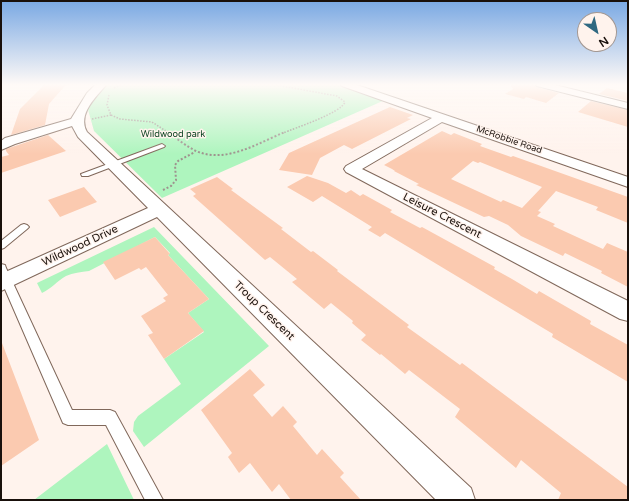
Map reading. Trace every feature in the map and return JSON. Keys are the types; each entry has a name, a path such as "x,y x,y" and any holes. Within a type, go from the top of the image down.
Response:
{"street":[{"name":"Troup Crescent","path":"73,107 70,113 81,121 82,134 112,164 161,200 459,500"},
{"path":"1,146 15,145 81,121 84,107"},
{"name":"McRobbie Road","path":"414,107 628,182"},
{"name":"Leisure Crescent","path":"442,117 350,169 628,312"},
{"name":"Wildwood Drive","path":"3,277 161,200"}],"lane":[{"path":"85,174 162,146"},
{"path":"1,246 24,227"},
{"path":"3,277 68,418 110,417 154,500"}],"path":[{"path":"107,107 111,115 118,118 150,121 195,151 204,154 217,155 231,154 242,151 288,130 324,117 340,107"},
{"path":"81,121 111,115"},
{"path":"161,200 176,180 175,165 178,161 195,151"}],"green space":[{"name":"Wildwood park","path":"87,107 368,107 162,198 94,131"},
{"path":"154,227 269,346 144,447 133,431 134,422 138,416 181,384 164,359 204,332 188,313 209,299 168,255 170,253 155,237 89,271 74,273 66,276 42,293 37,283"},
{"path":"107,444 134,500 34,500"}],"building":[{"path":"22,107 48,107 45,125 11,135"},
{"path":"389,107 413,115 407,118 411,119 352,149 344,145 320,158 312,175 279,170 289,153"},
{"path":"583,107 617,107 628,110 628,127 578,112"},
{"path":"442,131 451,135 454,133 482,144 480,146 511,157 513,156 628,197 628,223 596,210 598,207 556,191 538,211 541,212 537,216 555,224 553,226 603,249 607,243 628,252 628,287 601,273 602,271 565,253 563,256 521,236 508,225 489,216 484,217 416,185 419,184 384,165","holes":["473,161 478,163 480,162 542,187 522,208 503,200 501,202 451,179"]},
{"path":"48,135 66,151 1,173 1,157 9,155 6,149"},
{"path":"307,176 328,183 346,193 351,190 360,196 363,194 392,210 390,212 420,228 422,227 495,267 494,269 537,294 539,291 591,321 590,324 628,345 628,382 552,337 553,334 385,233 380,237 368,230 372,227 322,196 313,202 287,187"},
{"path":"217,177 233,189 231,190 283,228 281,229 311,252 313,251 409,325 407,327 460,365 462,363 628,487 628,500 558,500 561,493 521,460 516,468 455,417 460,409 409,370 405,374 361,340 366,335 352,323 353,321 331,303 324,309 292,282 297,279 270,257 265,260 193,196 196,194 190,189"},
{"path":"84,187 97,202 60,217 48,200"},
{"path":"155,237 170,254 168,255 209,299 188,313 204,331 164,359 148,335 153,333 141,316 166,301 163,298 168,295 146,267 141,270 139,268 115,280 103,262"},
{"path":"2,343 39,440 1,466 1,344"},
{"path":"250,369 265,385 253,395 272,417 283,406 297,422 293,426 317,455 322,449 344,473 340,477 361,500 291,500 279,484 272,492 250,463 239,473 228,457 232,453 201,410"}]}
